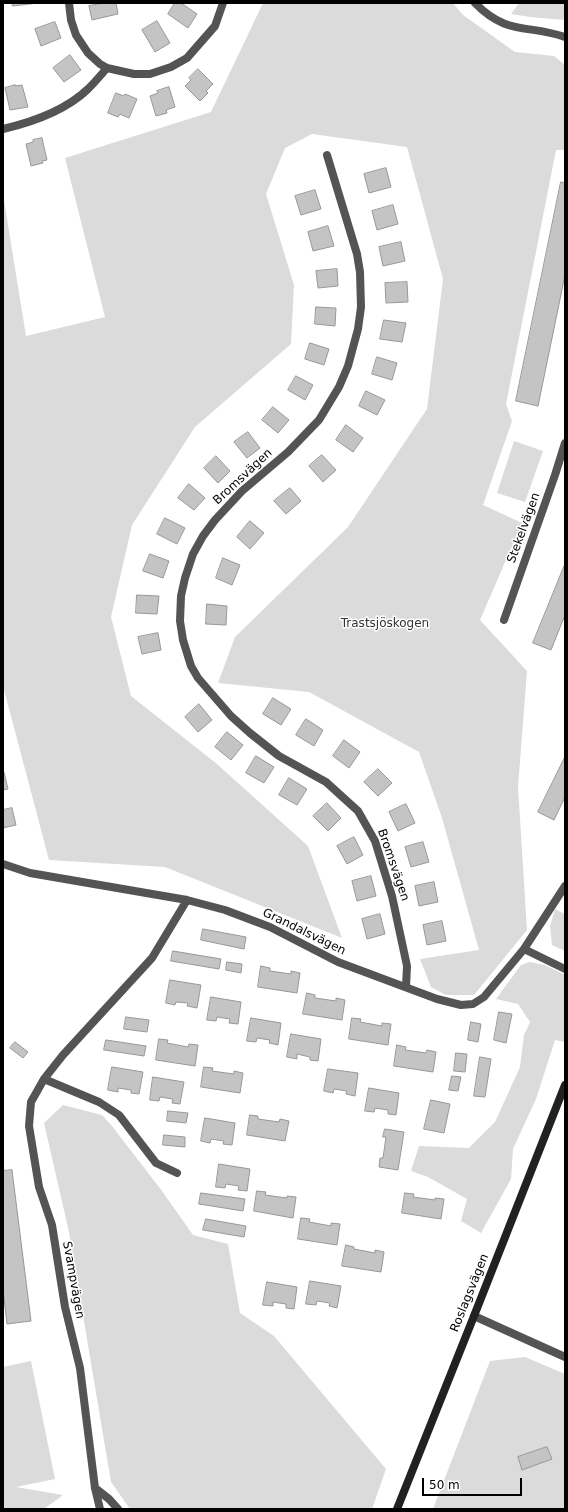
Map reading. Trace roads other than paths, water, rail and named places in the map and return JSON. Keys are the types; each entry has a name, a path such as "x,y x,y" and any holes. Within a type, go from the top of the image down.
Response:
{"main road":[{"name":"Roslagsvägen","path":"397,1509 565,1084"}],"street":[{"path":"69,3 71,20 76,35 88,53 107,68 134,74 150,74 171,67 187,58 215,26 223,3"},
{"path":"475,3 484,12 502,24 565,37"},
{"path":"3,129 22,125 44,117 72,101 88,89 107,68"},
{"name":"Bromsvägen","path":"327,155 360,272 361,307 358,329 348,366 339,387 319,420 288,452 242,491 215,520 203,536 193,554 185,578 181,596 180,621 184,647 191,666 198,678 231,716 279,756 326,782 358,811 375,841 392,896 407,966 406,987"},
{"name":"Stekelvägen","path":"504,620 556,476 565,443"},
{"name":"Grandalsvägen","path":"3,864 30,873 187,900 224,910 270,927 338,962 437,999 461,1005 473,1004 484,997 524,949 565,886"},
{"name":"Svampvägen","path":"100,1509 95,1488 80,1368 65,1307 52,1225 39,1187 29,1126 31,1102 44,1079 64,1055 152,958 187,900"},
{"path":"524,949 565,969"},
{"path":"44,1079 60,1087 99,1102 119,1115 156,1163 177,1172"},
{"path":"474,1316 565,1357"},
{"path":"95,1488 110,1498 118,1509"}],"park label":[{"name":"Trastsjöskogen","path":"385,624"}]}
